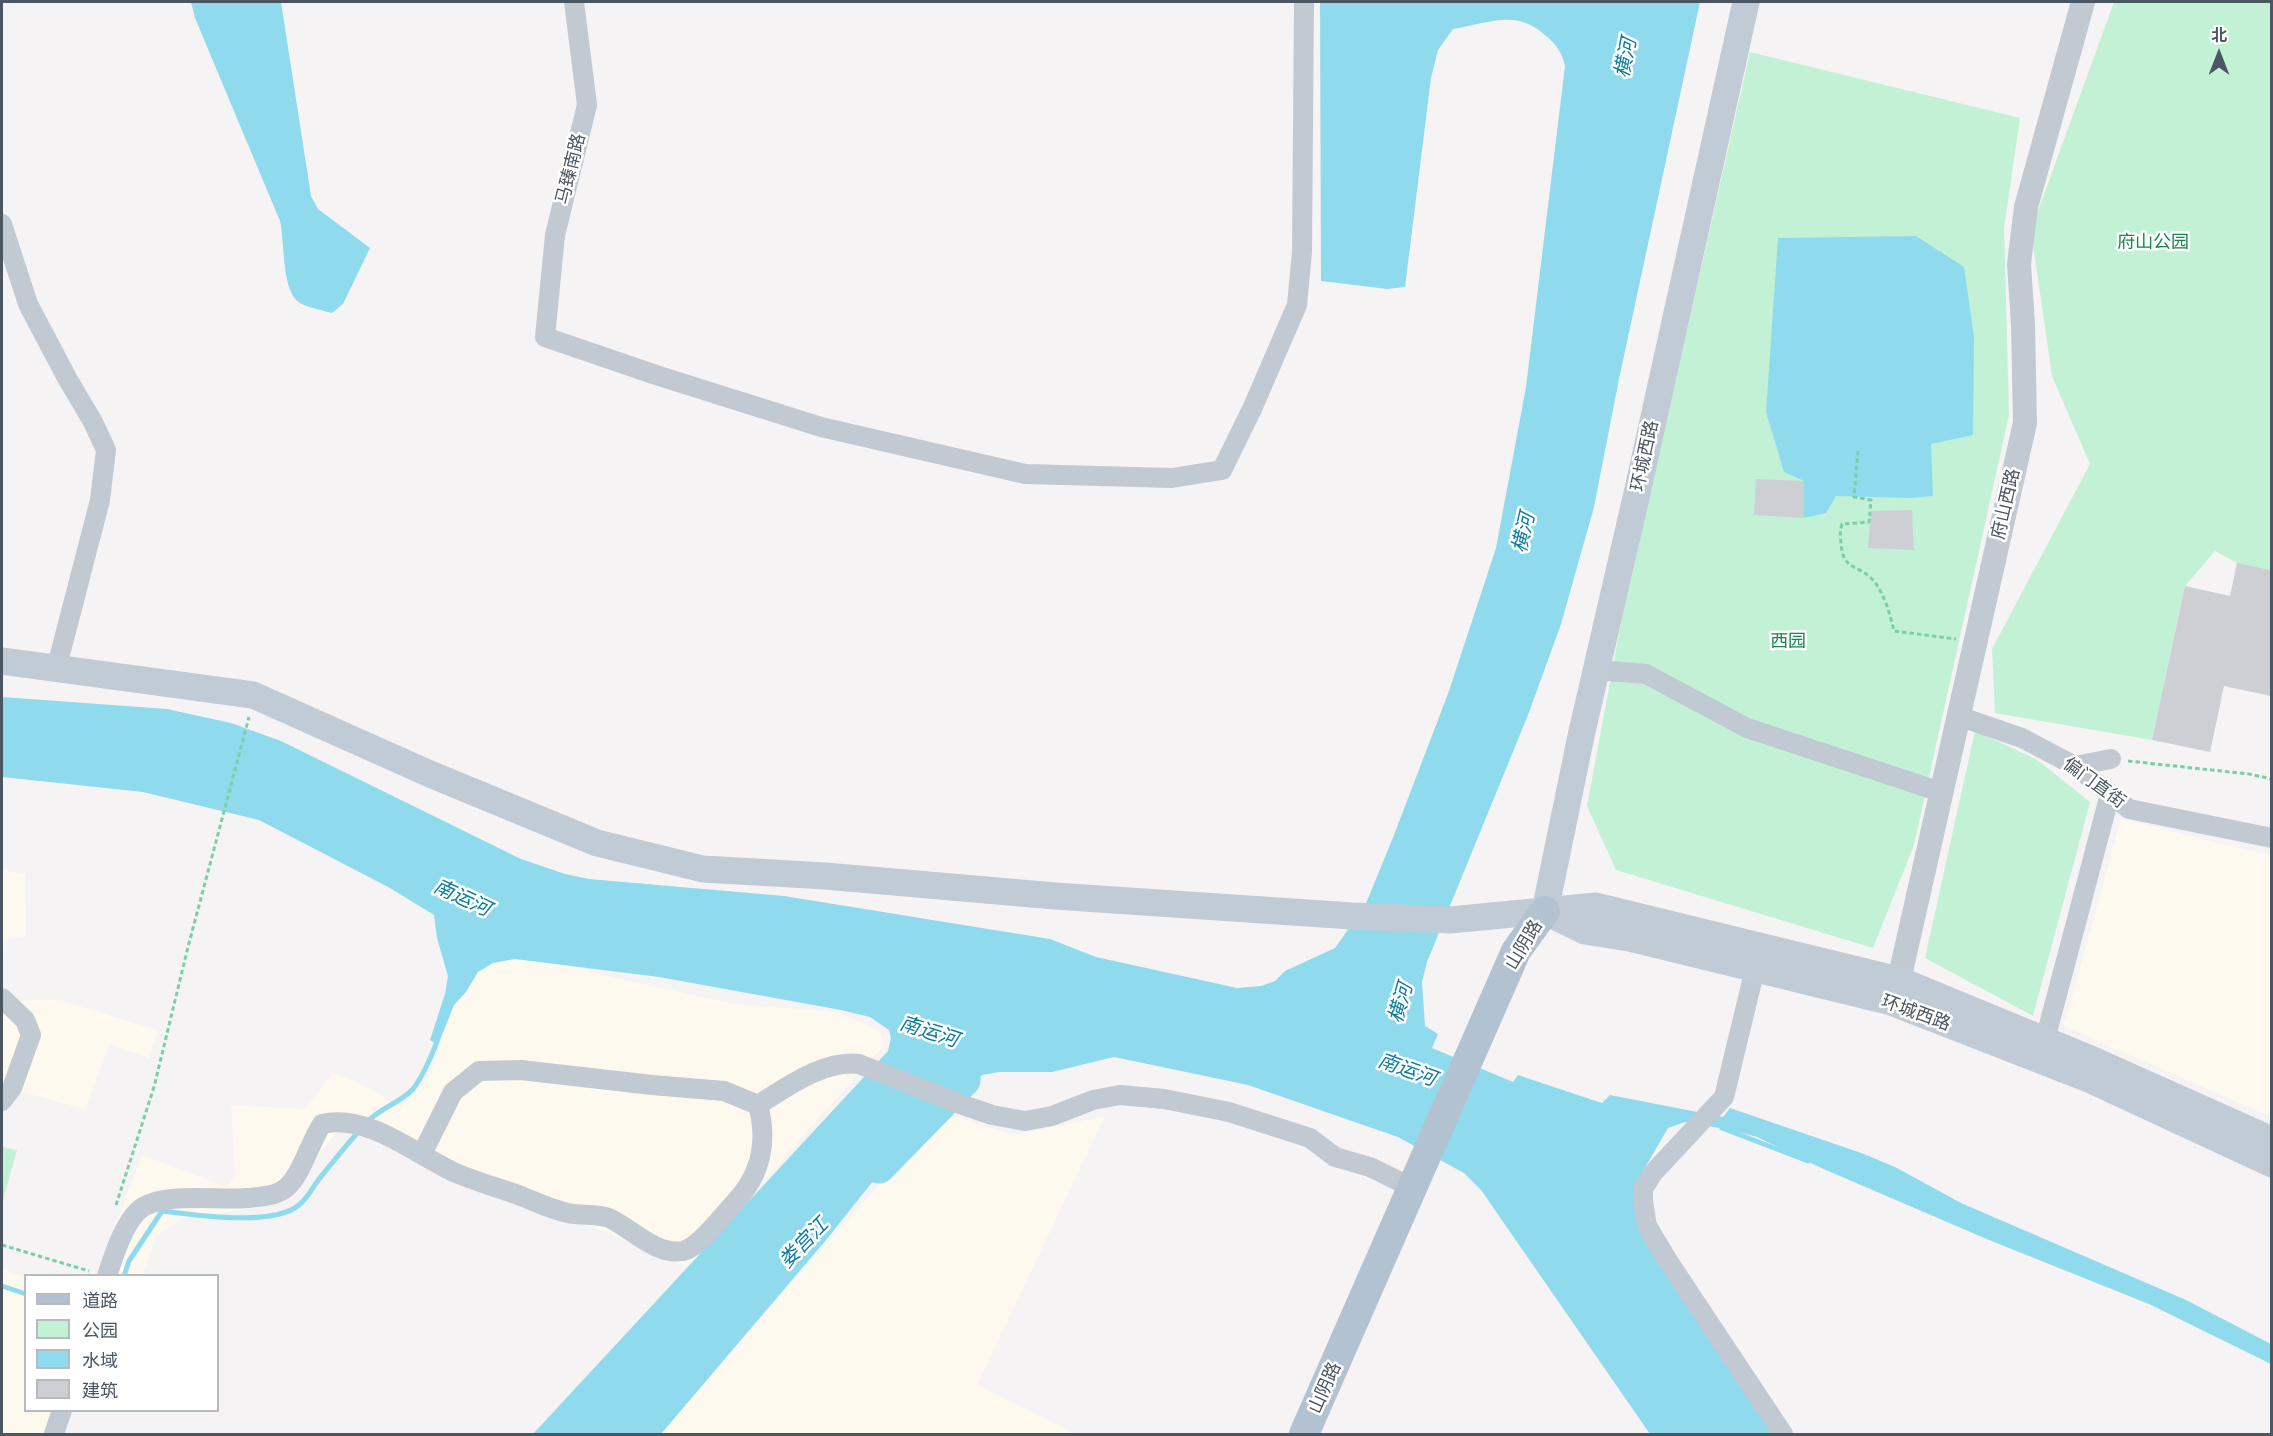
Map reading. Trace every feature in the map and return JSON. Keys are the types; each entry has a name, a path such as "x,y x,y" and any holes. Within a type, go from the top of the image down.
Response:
{"main road":[{"name":"环城西路","path":"1545,911 1746,2"},
{"path":"2,661 253,695 430,774 597,843 703,869 825,876 1055,896 1352,916 1450,920 1545,911"},
{"name":"环城西路","path":"1545,911 1596,906 1895,991 2045,1040 2271,1140"},
{"name":"环城西路","path":"1545,911 1585,931 1629,938 1755,969 1895,991 2271,1164"},
{"name":"山阴路","path":"1323,1434 1480,1055 1516,951 1545,911"},
{"name":"山阴路","path":"1304,1434 1413,1188 1435,1159"}],"street":[{"name":"马臻南路","path":"574,2 587,105 555,235 545,337 821,427 1025,474 1172,478 1222,470 1252,409 1297,305 1302,252 1304,2"},
{"name":"府山西路","path":"1895,991 2025,423 2024,324 2019,264 2026,207 2083,2"},
{"path":"2,224 28,304 106,450 99,500 56,670"},
{"path":"1597,670 1646,674 1747,728 1941,792"},
{"name":"偏门直街","path":"1958,716 2022,738 2075,766 2129,809 2271,837"},
{"path":"2075,766 2111,759"},
{"path":"2045,1040 2110,794"},
{"path":"1755,969 1724,1097 1653,1173 1643,1189 1643,1201 1647,1226 1662,1252 1783,1434"},
{"path":"2,998 25,1020 31,1035 12,1088 2,1101"},
{"path":"758,1105 832,1065 848,1063 869,1068 992,1115 1025,1121 1052,1116 1093,1100 1120,1095 1164,1100 1229,1112 1310,1138 1335,1157 1370,1167 1413,1188"},
{"path":"422,1154 453,1092 479,1071 521,1070 652,1085 724,1090 758,1105"},
{"path":"99,1274 140,1210 160,1200 240,1199 268,1196 286,1188 299,1169 314,1135 322,1124 332,1121 352,1123 376,1131 456,1173 568,1213 607,1217 662,1249 682,1251 694,1246 738,1199 759,1166 764,1140 758,1105"},
{"path":"54,1434 61,1412"}],"path":[{"path":"1858,451 1854,497 1871,500 1871,511 1869,522 1842,524 1840,530 1842,556 1848,565 1871,579 1882,597 1894,631 1976,641"},
{"path":"132,1222 116,1206 154,1087 220,825 249,723"},
{"path":"2111,759 2248,774 2271,779"},
{"path":"2,1245 99,1274"}],"shaded area":[{"path":"2121,819 2271,856 2271,1117 2064,1026"},
{"path":"2,870 25,874 26,937 6,939 2,966"},
{"path":"480,958 559,962 607,976 734,1004 838,1012 880,1031 884,1045 687,1267 606,1232 528,1209 377,1139 338,1130 317,1158 298,1192 266,1206 183,1218 155,1237 143,1274 97,1274 142,1155 227,1187 235,1175 231,1105 305,1109 333,1073 360,1083 400,1107 428,1080 458,991"},
{"path":"2,983 17,1000 59,1000 158,1030 149,1058 110,1044 85,1109 22,1092 5,1110 2,1110"},
{"path":"943,1113 1014,1135 1105,1116 977,1385 1076,1434 657,1434"},
{"path":"2,1269 24,1277 24,1412 53,1412 45,1434 2,1434"}],"green space":[{"name":"府山公园","path":"2114,2 2271,2 2271,570 2237,563 2215,551 2185,586 2152,740 1995,713 1992,649 2090,464 2052,376 2031,230"},
{"name":"西园","path":"1750,52 2020,118 2004,228 2009,415 1914,845 1873,948 1616,870 1587,806 1621,623"},
{"path":"1975,731 2036,759 2090,802 2033,1016 1925,958"},
{"path":"2,1147 17,1150 2,1204"}],"water":[{"path":"191,2 281,2 311,196 318,209 370,248 343,304 332,313 311,308 294,297 287,277 280,221 195,18"},
{"path":"1320,2 1700,2 1619,379 1594,507 1561,624 1528,715 1427,962 1422,982 1425,1026 1438,1034 1432,1048 1513,1082 1518,1075 1602,1103 1610,1095 1723,1117 1730,1108 1864,1154 1897,1168 1961,1203 2186,1300 2271,1344 2271,1364 2149,1304 1989,1240 1819,1167 1757,1137 1685,1122 1668,1128 1639,1178 1635,1196 1775,1434 1650,1434 1481,1190 1464,1173 1398,1137 1248,1085 1114,1057 1052,1072 999,1072 982,1075 939,1115 929,1111 826,1240 661,1434 533,1434 888,1051 891,1038 889,1030 870,1017 841,1010 659,977 515,959 493,963 478,972 466,992 454,1005 438,1045 430,1040 445,994 448,976 437,938 434,915 390,888 259,820 143,792 2,777 2,697 167,709 231,723 281,741 521,859 565,874 589,879 784,896 1050,939 1096,957 1237,988 1261,986 1275,981 1285,971 1335,948 1365,906 1394,835 1449,691 1496,548 1526,387 1565,66 1560,52 1552,42 1534,27 1523,22 1500,20 1453,29 1438,50 1431,78 1405,287 1387,289 1321,281"},
{"path":"1916,236 1964,267 1974,337 1973,435 1931,444 1933,496 1911,498 1836,496 1826,513 1804,518 1804,481 1784,472 1766,412 1778,238"}],"building":[{"path":"1756,479 1804,481 1804,518 1754,515"},
{"path":"1912,510 1914,550 1868,548 1871,511"},
{"path":"2237,563 2271,570 2271,696 2224,686 2210,752 2152,740 2185,586 2230,596"}],"waterway":[{"path":"367,1122 413,1089 438,1038"},
{"name":"娄宫江","path":"879,1167 964,1080"},
{"path":"1722,1128 1808,1161"},
{"path":"125,1274 129,1261 162,1211 233,1218 253,1218 287,1212 305,1200 319,1179 361,1129"},
{"path":"2,1286 24,1293"}],"water label":[{"name":"横河","path":"1626,58"},
{"name":"横河","path":"1524,533"},
{"name":"南运河","path":"462,898"},
{"name":"横河","path":"1401,1003"},
{"name":"南运河","path":"929,1032"},
{"name":"南运河","path":"1407,1070"}]}
